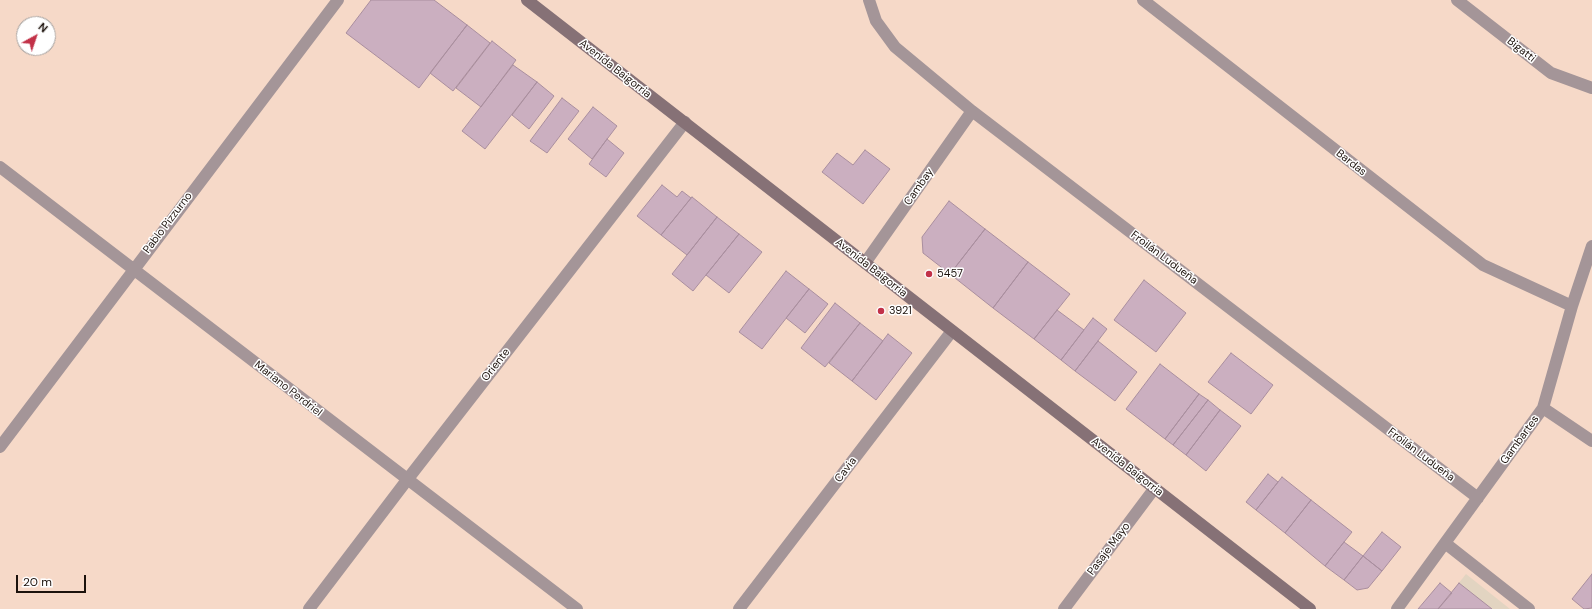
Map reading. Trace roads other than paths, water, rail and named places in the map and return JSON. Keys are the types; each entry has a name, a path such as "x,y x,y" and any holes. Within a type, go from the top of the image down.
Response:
{"main road":[{"name":"Avenida Baigorria","path":"527,0 1310,609"}],"street":[{"name":"Pablo Pizzurno","path":"0,447 133,269 338,0"},
{"name":"Froilán Ludueña","path":"869,0 876,21 895,47 972,111 1478,498"},
{"name":"Bardas","path":"1142,0 1482,266 1572,306"},
{"name":"Bigatti","path":"1457,0 1552,73 1592,88"},
{"name":"Cambay","path":"865,263 972,111"},
{"name":"Oriente","path":"309,609 407,480 685,122"},
{"name":"Mariano Perdriel","path":"0,167 577,609"},
{"name":"Gambartes","path":"1397,609 1543,408 1572,306 1592,246"},
{"name":"Cavia","path":"740,609 952,331"},
{"path":"1543,408 1592,441"},
{"name":"Pasaje Mayo","path":"1064,609 1154,489"},
{"path":"1445,543 1529,609"}],"place":[{"name":"5457","path":"929,274"},
{"name":"3921","path":"881,311"}]}
